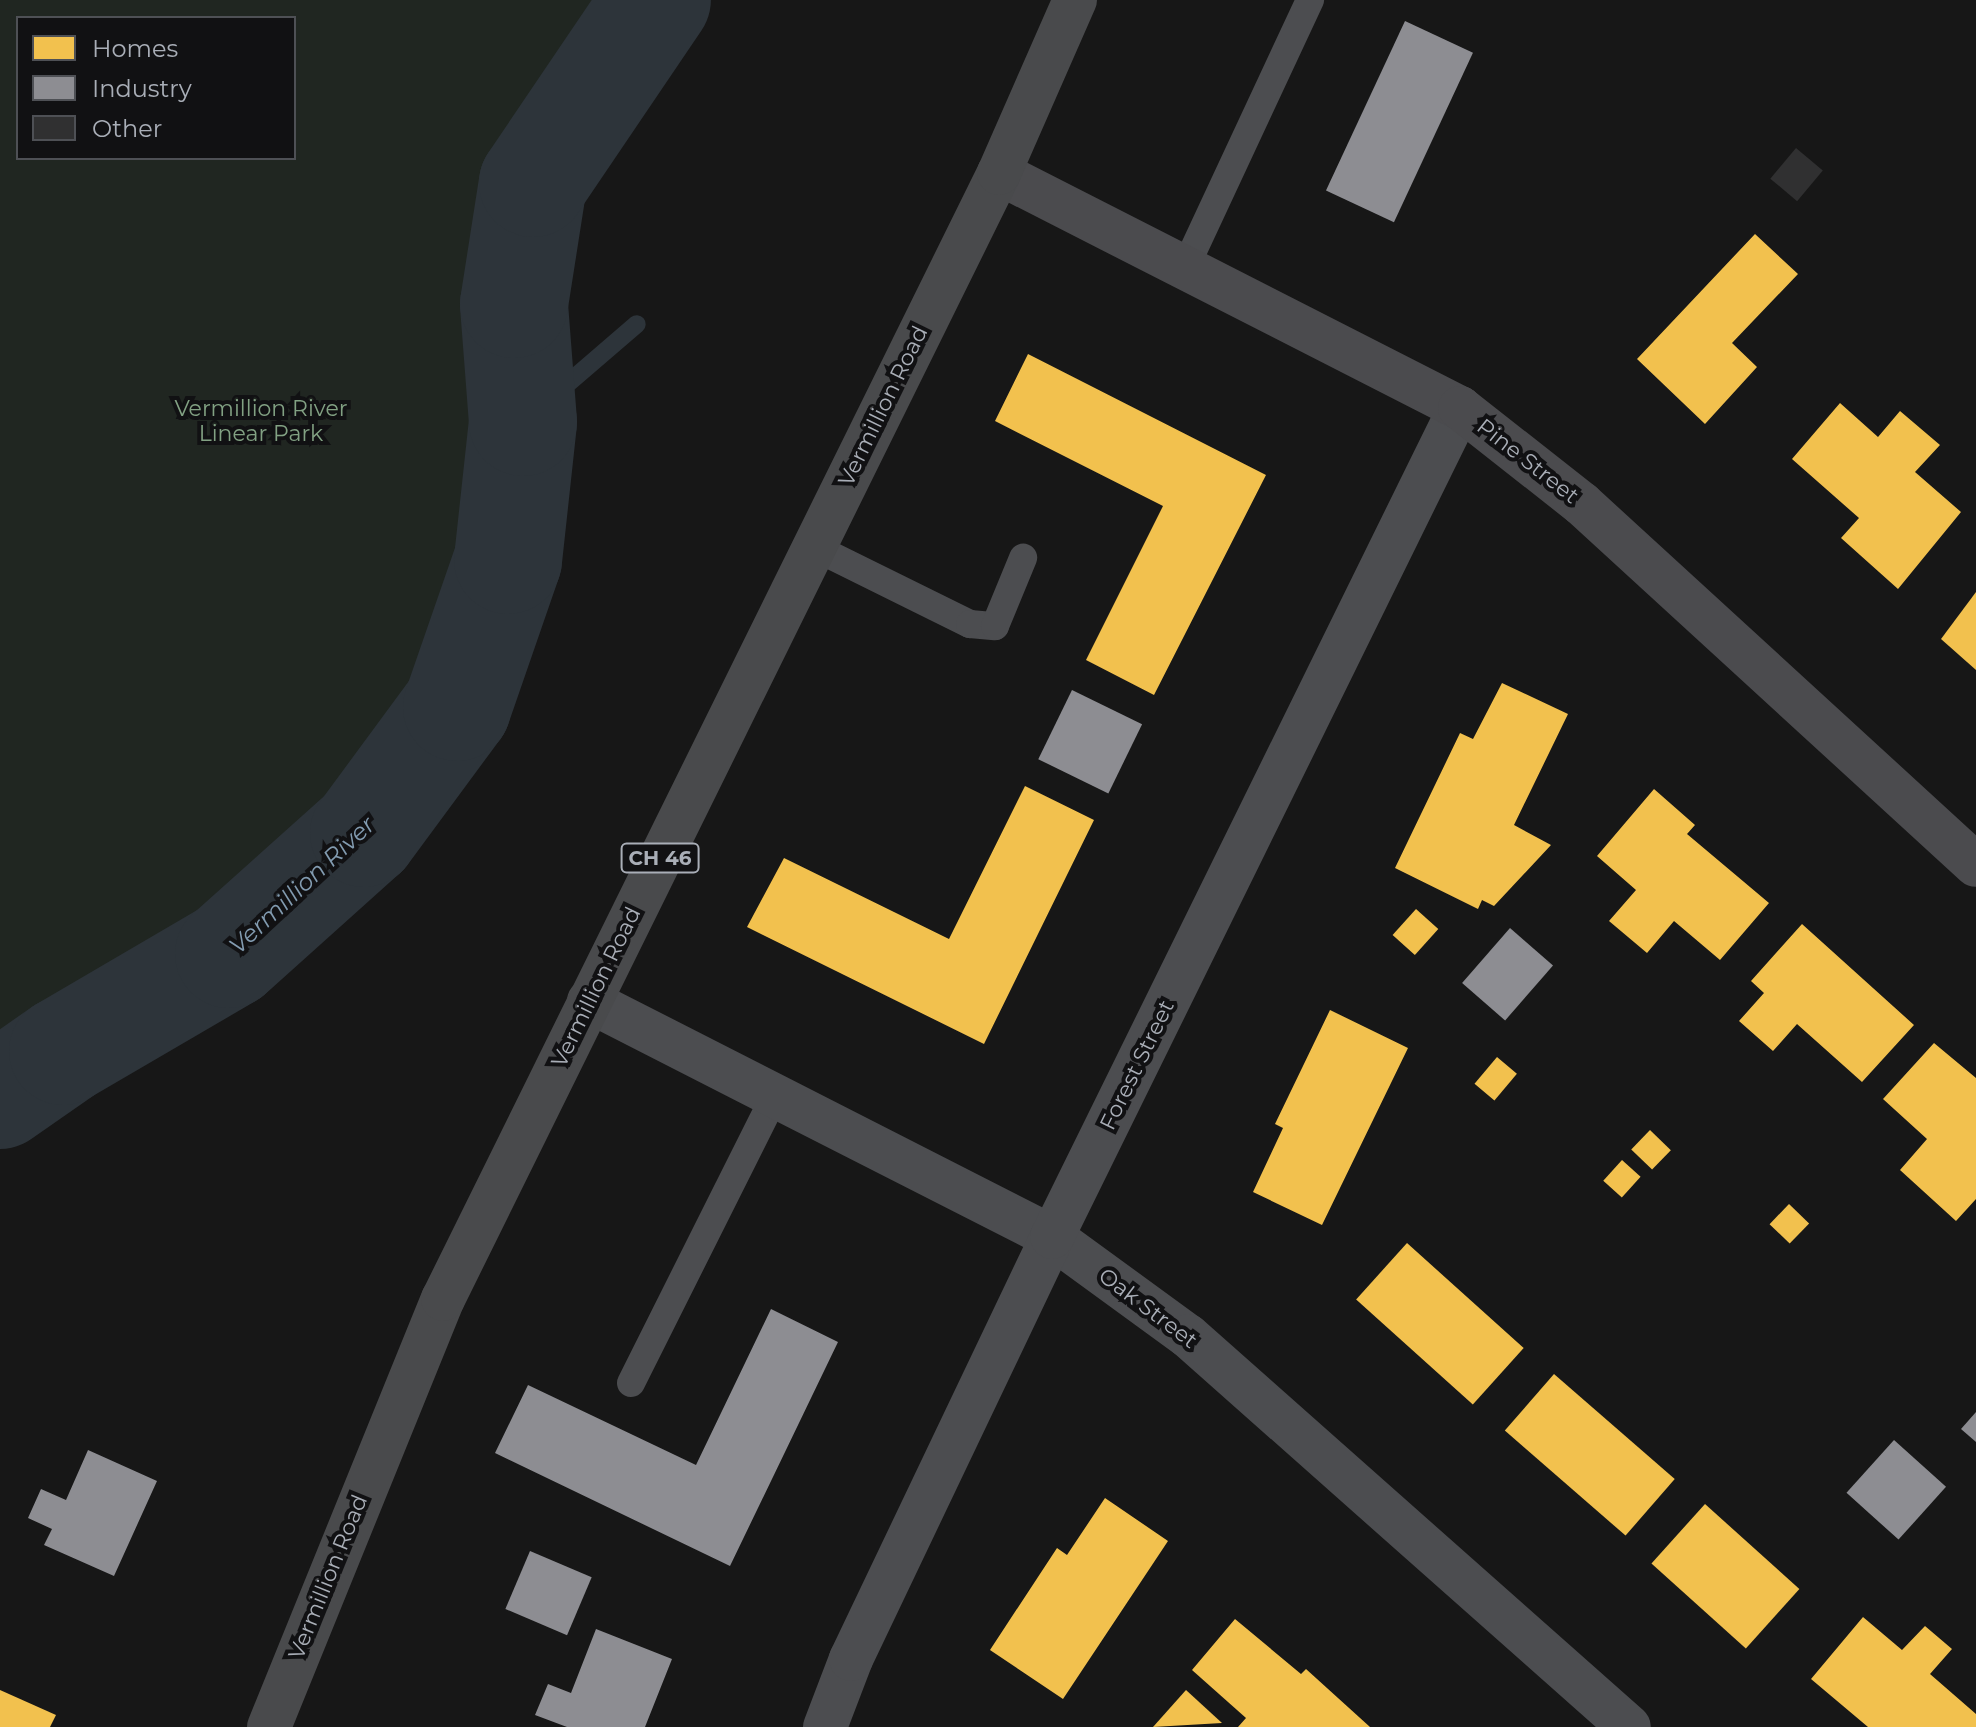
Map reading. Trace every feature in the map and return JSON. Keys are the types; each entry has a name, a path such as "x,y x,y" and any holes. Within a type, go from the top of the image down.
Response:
{"main road":[{"name":"Vermillion Road","path":"269,1727 443,1299 999,173 1075,0"}],"street":[{"name":"Pine Street","path":"999,173 1460,408 1582,504 1976,865"},
{"name":"Forest Street","path":"825,1727 851,1659 1052,1237 1460,408"},
{"name":"Oak Street","path":"589,1001 1052,1237 1188,1336 1629,1727"}],"lane":[{"path":"1185,268 1310,0"},
{"path":"814,547 970,624 995,626 1023,558"},
{"path":"631,1383 775,1096"}],"green space":[{"name":"Vermillion River Linear Park","path":"0,0 657,0 533,183 514,304 523,422 508,560 457,707 364,833 229,954 63,1051 0,1095"}],"building: Homes":[{"path":"1755,234 1798,274 1732,343 1757,367 1705,424 1637,359"},
{"path":"1028,354 1266,475 1154,695 1086,660 1163,506 995,421"},
{"path":"1840,403 1878,437 1900,411 1940,445 1915,472 1961,512 1898,589 1841,538 1859,518 1792,459"},
{"path":"1976,592 1976,670 1941,639"},
{"path":"1502,683 1568,714 1514,825 1551,845 1494,906 1482,900 1478,909 1395,868 1460,733 1473,739"},
{"path":"1025,786 1094,820 984,1044 747,927 784,858 949,939"},
{"path":"1654,789 1695,825 1687,834 1769,903 1720,960 1674,921 1647,953 1609,921 1636,890 1597,856"},
{"path":"1416,909 1438,929 1415,955 1393,935"},
{"path":"1802,924 1914,1025 1862,1082 1797,1024 1773,1051 1739,1021 1764,993 1751,981"},
{"path":"1330,1010 1408,1048 1322,1225 1253,1192 1283,1128 1275,1124"},
{"path":"1934,1043 1976,1078 1976,1199 1956,1221 1900,1170 1927,1139 1883,1099"},
{"path":"1497,1057 1517,1074 1494,1101 1475,1084"},
{"path":"1650,1130 1671,1150 1652,1170 1631,1149"},
{"path":"1622,1160 1641,1177 1622,1198 1603,1181"},
{"path":"1789,1204 1809,1223 1790,1244 1770,1224"},
{"path":"1407,1243 1524,1348 1473,1405 1356,1299"},
{"path":"1554,1374 1675,1479 1626,1536 1505,1431"},
{"path":"1105,1498 1168,1541 1063,1699 990,1650 1057,1548 1067,1555"},
{"path":"1705,1504 1799,1589 1746,1648 1651,1563"},
{"path":"1863,1617 1902,1650 1925,1626 1952,1649 1930,1674 1976,1714 1976,1727 1868,1727 1811,1679"},
{"path":"1235,1619 1301,1674 1306,1669 1370,1727 1238,1727 1246,1718 1192,1670"},
{"path":"0,1690 56,1715 50,1727 0,1727"},
{"path":"1186,1690 1222,1723 1153,1727"}],"building: Industry":[{"path":"1405,21 1473,53 1394,222 1326,190"},
{"path":"1072,690 1142,724 1108,793 1038,759"},
{"path":"1510,928 1553,965 1505,1020 1462,983"},
{"path":"771,1309 838,1342 730,1566 495,1453 528,1385 696,1465"},
{"path":"1976,1412 1976,1442 1961,1429"},
{"path":"1894,1440 1946,1487 1899,1540 1846,1493"},
{"path":"88,1450 157,1481 114,1576 44,1545 52,1529 28,1518 41,1489 66,1500"},
{"path":"530,1551 592,1577 567,1635 505,1609"},
{"path":"596,1629 672,1659 645,1727 567,1727 535,1715 548,1684 571,1693"}],"building: Other":[{"path":"1796,148 1823,170 1797,201 1770,179"}],"waterway":[{"name":"Vermillion River","path":"0,1095 63,1051 229,954 364,833 457,707 508,560 523,422 514,304 533,183 657,0"},
{"path":"523,422 637,324"}]}
